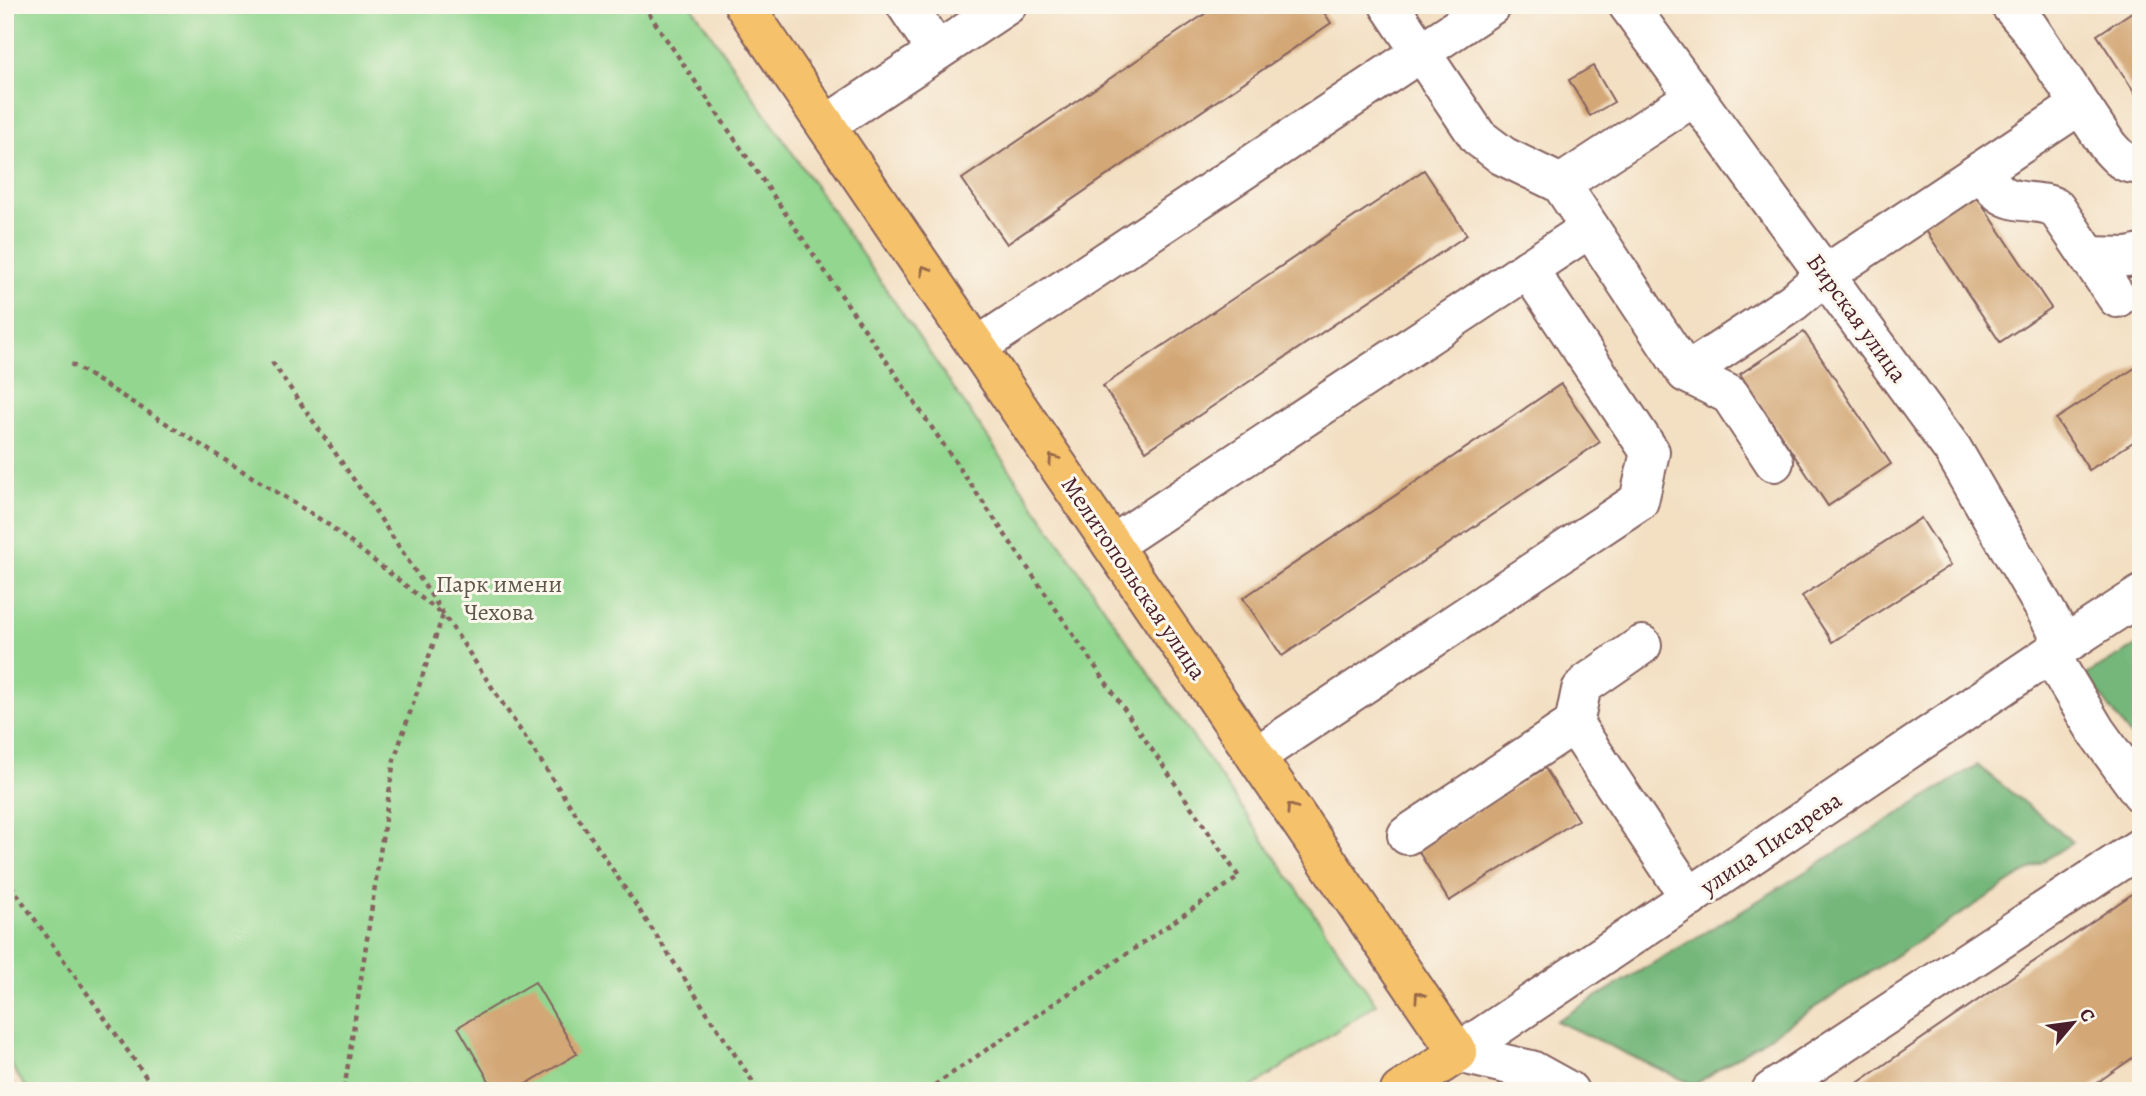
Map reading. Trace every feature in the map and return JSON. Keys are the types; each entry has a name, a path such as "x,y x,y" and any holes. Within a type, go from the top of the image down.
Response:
{"main road":[{"name":"Мелитопольская улица","path":"744,5 1458,1053"},
{"name":"улица Писарева","path":"1400,1091 1458,1053"}],"street":[{"path":"906,5 937,51"},
{"path":"826,125 1007,5"},
{"path":"1389,5 1478,137 1503,156 1561,184 1686,373 1730,395 1774,462"},
{"path":"977,347 1492,5"},
{"name":"Бирская улица","path":"1628,5 1954,450 2058,649 2096,731 2141,793"},
{"path":"2010,5 2028,26 2108,146 2121,161 2137,165 2141,163"},
{"path":"1561,184 1695,96"},
{"path":"1686,373 1793,302 1825,274 2080,105"},
{"path":"1982,170 1999,192 2008,198 2049,204 2056,208 2117,298"},
{"path":"1112,545 1590,228"},
{"path":"2089,256 2128,257 2141,254"},
{"path":"1256,756 1639,501 1650,452 1528,269"},
{"name":"улица Писарева","path":"1458,1053 2141,595"},
{"path":"1406,835 1574,724 1581,690 1587,683 1642,645"},
{"path":"1574,724 1690,898"},
{"path":"1771,1091 2141,847"},
{"path":"1458,1053 1531,1070 1569,1091"}],"path":[{"path":"643,5 1239,877 926,1091"},
{"path":"272,362 370,503 759,1091"},
{"path":"71,364 326,523 443,615"},
{"path":"344,1091 394,760 443,615"},
{"path":"5,877 156,1091"}],"green space":[{"name":"Парк имени Чехова","path":"5,5 691,5 1376,1004 1247,1091 28,1091 5,1056"},
{"path":"2141,643 2141,751 2086,675"},
{"path":"1977,765 2073,842 1694,1085 1556,1021 1771,893"}],"building":[{"path":"1218,5 1319,5 1331,23 1007,244 962,179"},
{"path":"2141,6 2141,102 2097,35"},
{"path":"1593,66 1614,102 1590,116 1569,80"},
{"path":"1424,170 1467,235 1146,451 1103,386"},
{"path":"1972,189 2051,308 2000,342 1921,223"},
{"path":"1804,332 1891,464 1828,506 1740,374"},
{"path":"2141,364 2141,437 2089,470 2056,419"},
{"path":"1561,384 1600,442 1282,656 1243,598"},
{"path":"1921,518 1951,565 1832,642 1802,596"},
{"path":"1545,768 1578,820 1449,901 1417,849"},
{"path":"2135,892 2141,900 2141,1052 2085,1091 1846,1091"},
{"path":"535,982 577,1054 514,1091 495,1091 458,1027"}]}
